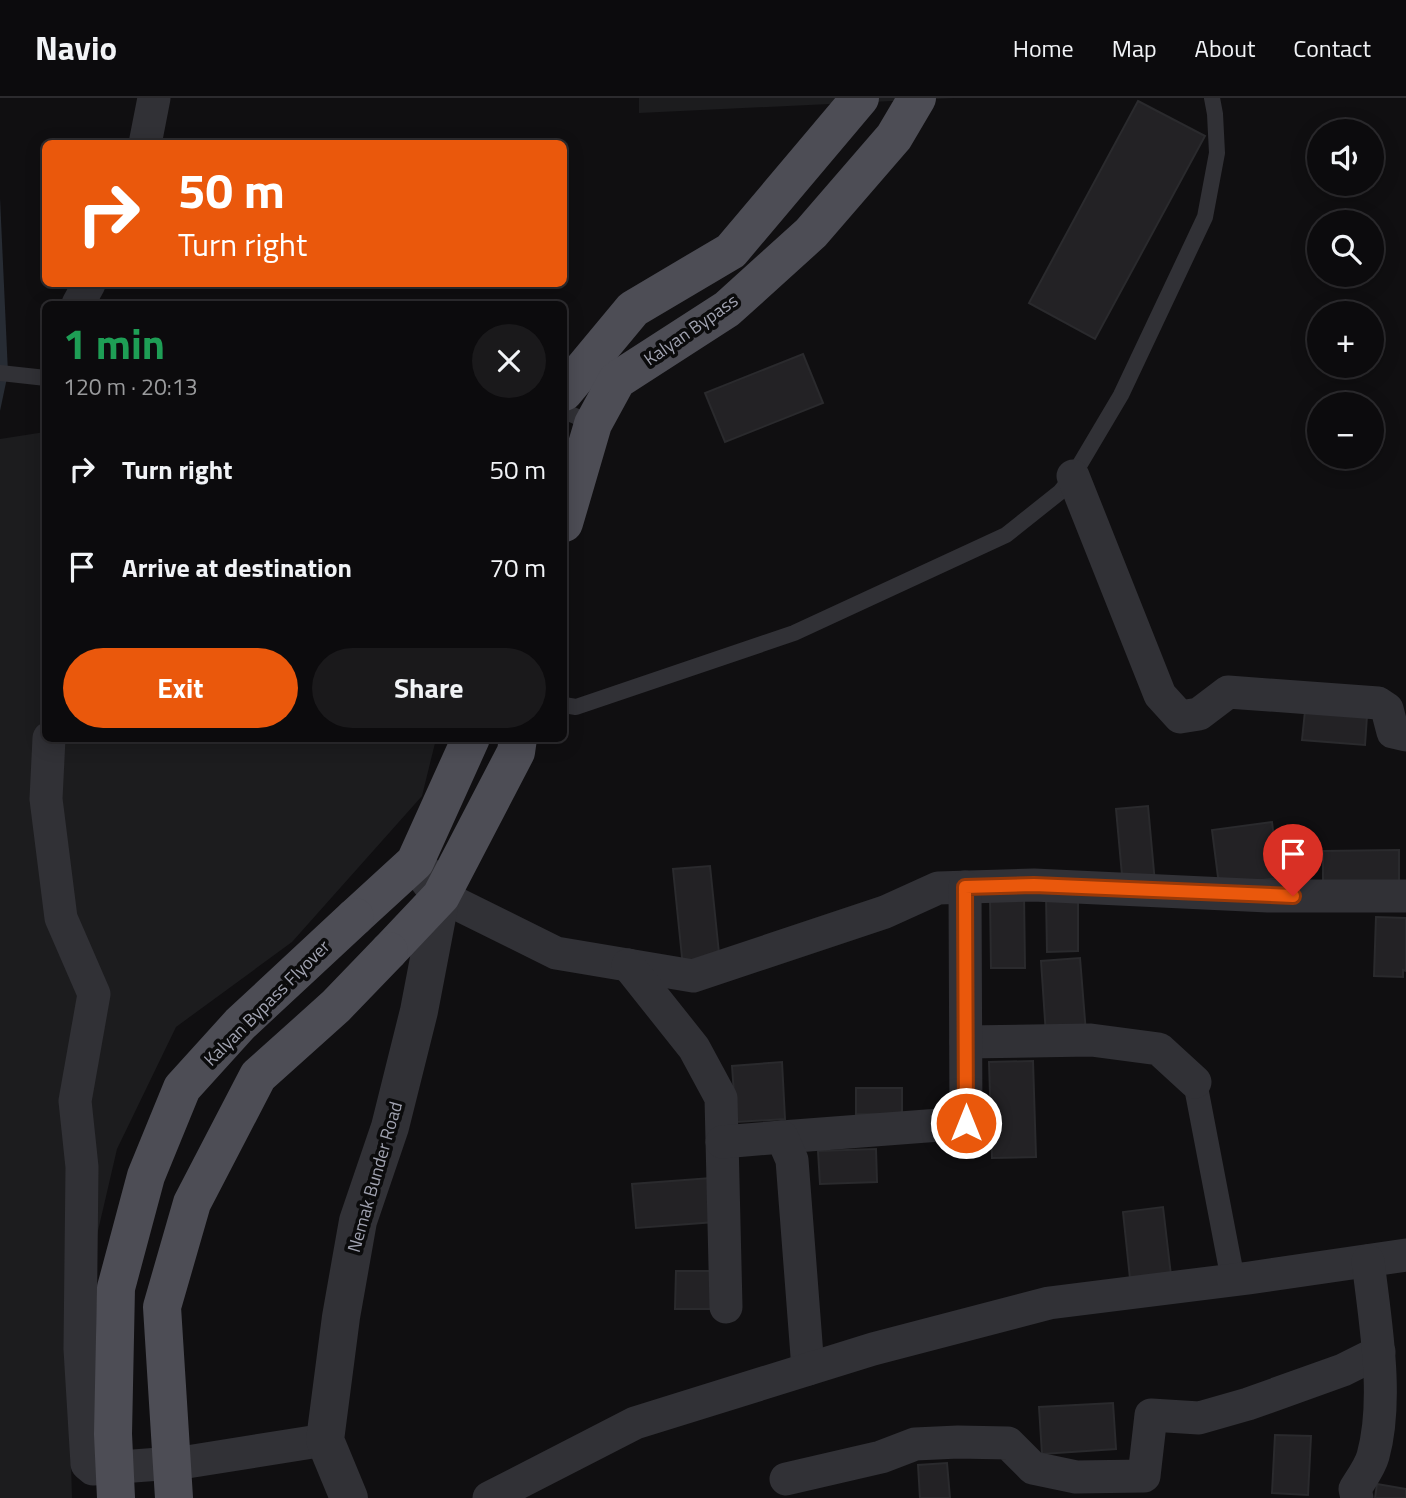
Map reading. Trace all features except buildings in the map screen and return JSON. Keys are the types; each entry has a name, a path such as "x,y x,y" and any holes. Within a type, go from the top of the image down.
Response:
{"main road":[{"path":"567,388 633,309 731,251 860,98"},
{"name":"Kalyan Bypass","path":"567,500 578,417 617,380 727,309 811,233 894,136 917,98"},
{"path":"415,862 469,742"},
{"path":"174,1498 162,1307 192,1203 258,1076 336,1006 441,896 516,752 517,742"},
{"name":"Kalyan Bypass Flyover","path":"116,1498 113,1434 116,1289 146,1176 183,1088 240,1024 415,862"}],"street":[{"path":"146,140 154,98"},
{"path":"1073,476 1160,695 1180,717 1199,713 1228,692 1378,703 1387,709 1393,732 1406,735"},
{"path":"49,742 47,799 61,918 94,994 75,1101 82,1167 80,1349 86,1464 93,1469 187,1462 325,1440"},
{"path":"415,862 441,896 556,953 692,976 885,912 938,888 1034,885 1268,896 1406,896"},
{"path":"722,1142 966,1123 965,887"},
{"name":"Nemak Bunder Road","path":"349,1498 325,1440 341,1317 358,1221 390,1127 419,1011 441,896"},
{"path":"628,965 694,1048 721,1098 726,1307"},
{"path":"966,1042 1091,1041 1159,1049 1195,1082 1233,1280"},
{"path":"782,1137 792,1160 808,1370"},
{"path":"189,1498 180,1384 181,1288 185,1264 209,1190"},
{"path":"489,1498 635,1423 873,1349 1049,1303 1406,1255"},
{"path":"1357,1498 1354,1489 1373,1458 1379,1414 1379,1352 1368,1261"},
{"path":"786,1479 881,1457 915,1444 958,1442 1008,1443 1033,1468 1076,1478 1144,1476 1151,1415 1199,1418 1248,1404 1343,1370 1379,1352"}],"lane":[{"path":"567,706 576,708 794,633 1006,535 1060,492 1073,476 1121,395 1205,217 1217,153 1212,98"},
{"path":"0,373 42,378"}],"shaded area":[{"path":"639,98 954,98 639,113"},
{"path":"0,198 8,373 0,411"},
{"path":"42,432 42,742 435,742 422,796 292,942 176,1027 117,1149 68,1360 72,1498 0,1498 0,439"}],"route":[{"path":"966,1123 965,887 1034,885 1293,896"}]}
